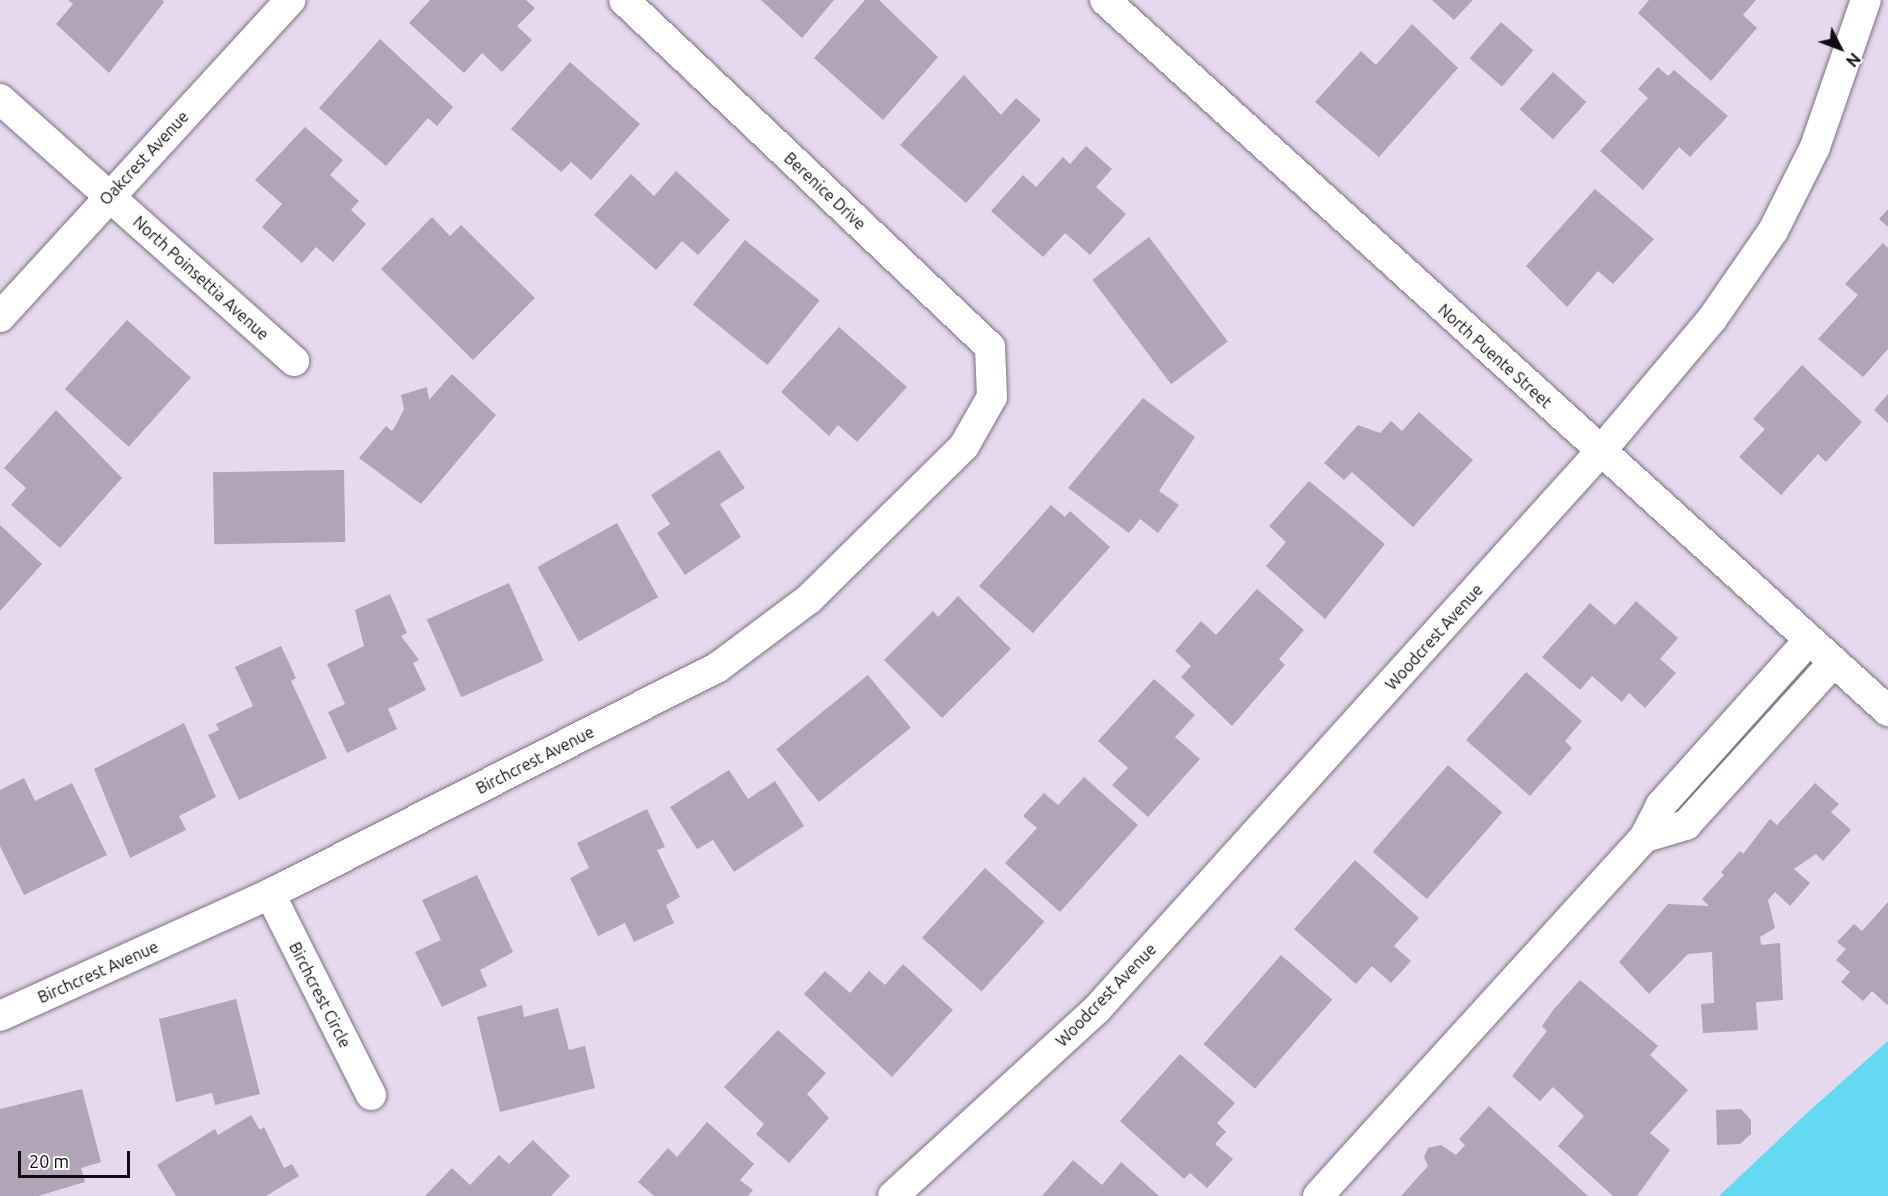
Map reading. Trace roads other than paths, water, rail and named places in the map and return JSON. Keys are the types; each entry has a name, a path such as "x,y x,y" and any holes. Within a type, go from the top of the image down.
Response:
{"street":[{"name":"Oakcrest Avenue","path":"0,317 108,196 290,0"},
{"name":"Berenice Drive","path":"624,0 990,347 992,397"},
{"name":"North Puente Street","path":"1105,0 1600,452 1888,711"},
{"name":"Woodcrest Avenue","path":"893,1196 1097,1010 1600,452 1712,319 1773,231 1815,147 1866,0"},
{"name":"North Poinsettia Avenue","path":"0,99 294,362"},
{"name":"Birchcrest Avenue","path":"0,1016 270,894 718,667 825,583 964,446 992,397"},
{"path":"1318,1196 1645,837 1661,805 1809,640"},
{"path":"1645,837 1686,825 1834,662"},
{"name":"Birchcrest Circle","path":"270,894 371,1095"}],"water":[{"path":"1888,1041 1888,1196 1719,1196 1808,1112"}]}
